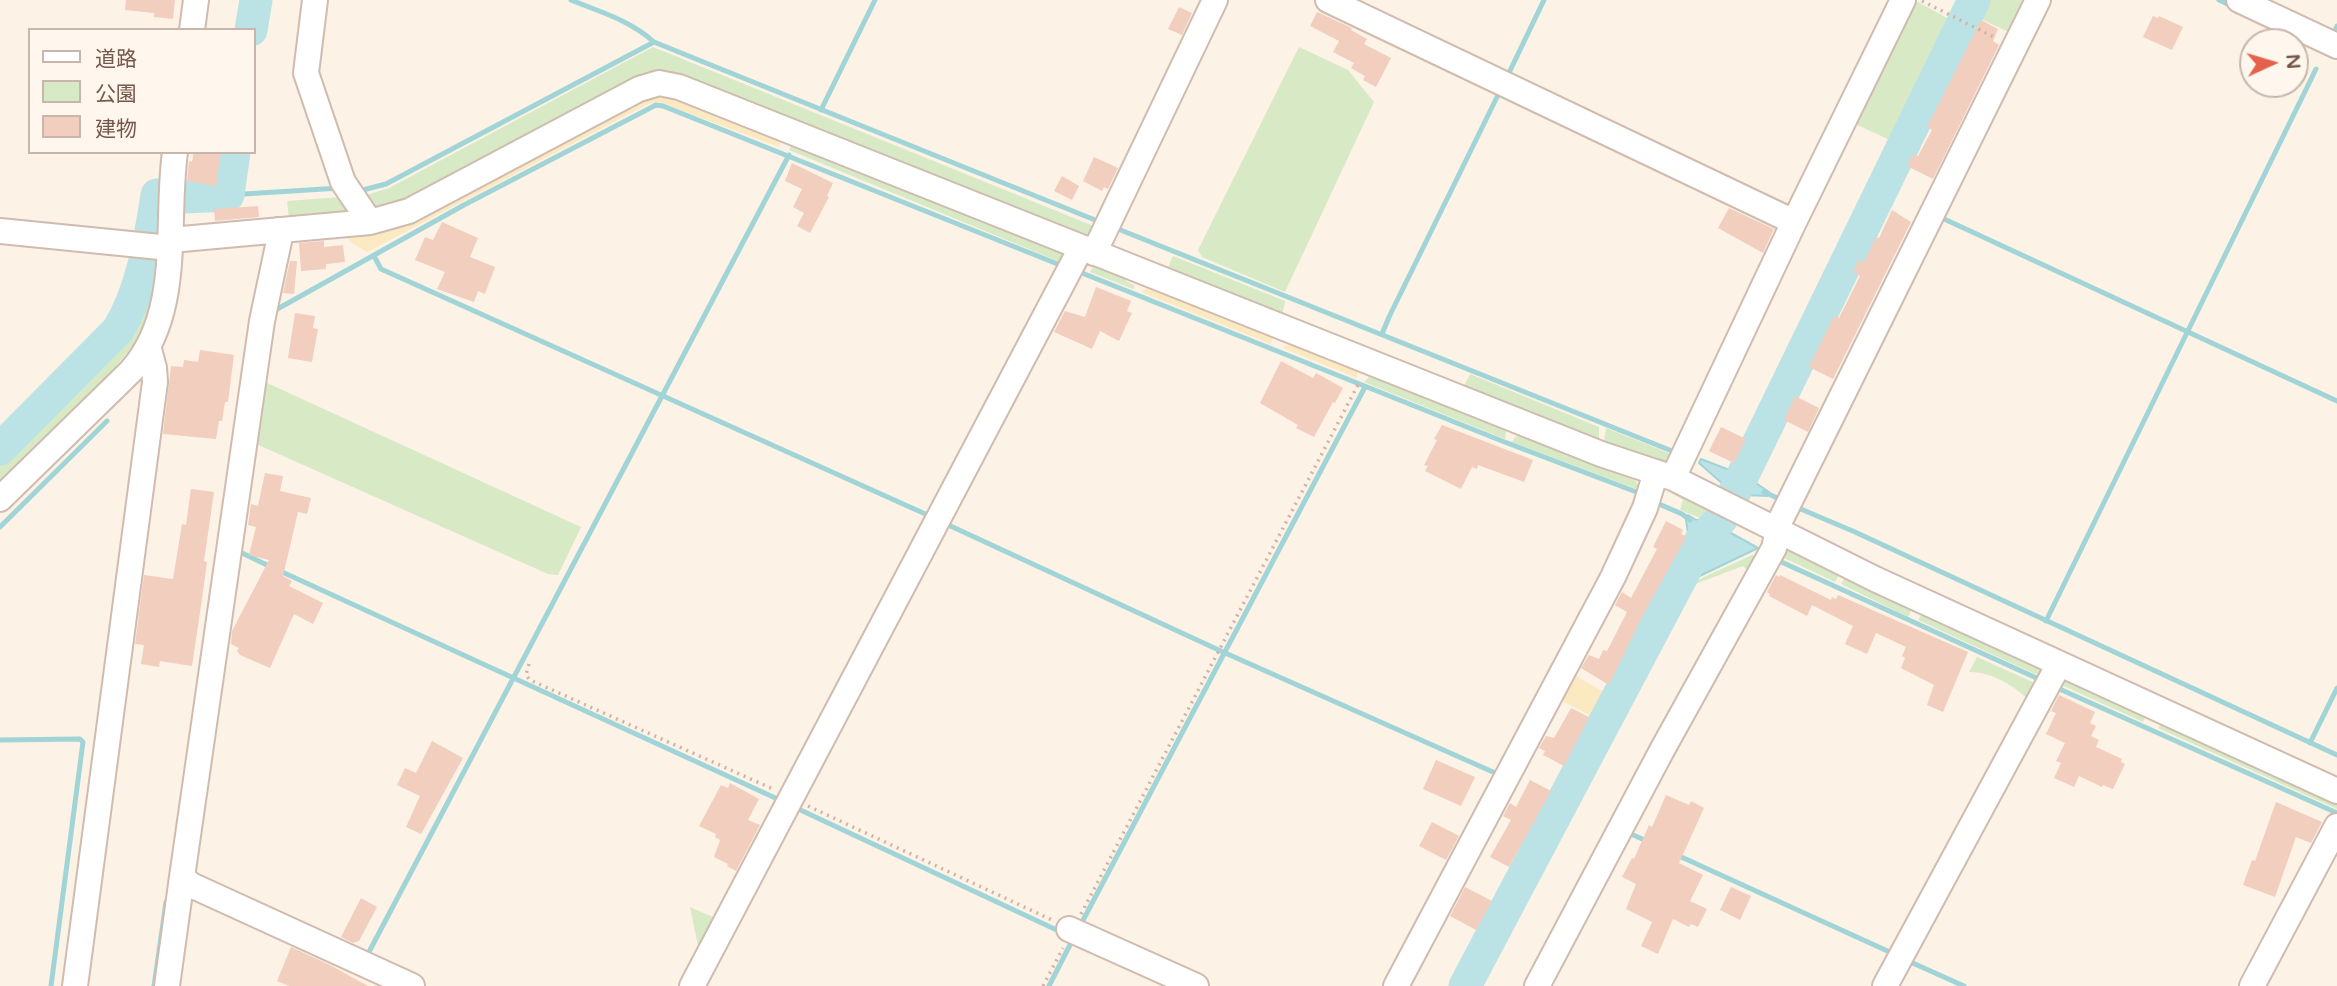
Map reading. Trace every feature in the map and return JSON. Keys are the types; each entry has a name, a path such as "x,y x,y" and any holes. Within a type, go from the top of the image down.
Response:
{"street":[{"path":"192,28 196,0"},
{"path":"315,0 306,73 346,188 370,222"},
{"path":"692,986 798,801 1215,0"},
{"path":"1328,0 1794,222"},
{"path":"1396,986 1613,577 1645,508 1794,222 1903,0"},
{"path":"1537,986 1654,765 1774,548 1785,513 2038,0"},
{"path":"2239,0 2337,46"},
{"path":"0,231 160,245 370,222 409,211 639,89 659,83 679,87 1601,454 1664,475 1729,505 1785,513 1875,579 2052,677 2337,790"},
{"path":"0,499 131,371 149,349 160,317 160,245 172,196 175,154"},
{"path":"167,986 263,316 279,241 278,230"},
{"path":"75,986 155,382 149,349"},
{"path":"1885,986 2052,677"},
{"path":"2252,986 2337,826"},
{"path":"181,884 191,885 412,986"},
{"path":"1074,931 1196,986"}],"path":[{"path":"1920,0 1973,27"},
{"path":"1043,986 1360,380"},
{"path":"529,664 526,675 530,680 798,801 1074,931"}],"green space":[{"path":"1914,0 1953,21 1894,142 1849,121"},
{"path":"1982,0 2027,0 2011,33 1974,16"},
{"path":"653,47 1096,227 1091,239 670,75 415,198 371,212 360,197 389,188"},
{"path":"1299,47 1348,70 1374,102 1285,292 1202,257 1198,250"},
{"path":"793,142 1067,254 1065,264 789,150"},
{"path":"340,197 349,213 289,218 287,201"},
{"path":"152,253 158,259 148,314 135,343 100,386 0,486 0,460 122,335 138,302"},
{"path":"1173,256 1285,301 1282,316 1166,272"},
{"path":"1094,264 1127,276 1126,281 1135,286 1133,289 1090,272"},
{"path":"1470,374 1599,427 1599,439 1594,442 1462,390"},
{"path":"1371,375 1506,431 1505,439 1364,382"},
{"path":"265,382 581,527 558,575 548,574 254,443"},
{"path":"1606,428 1676,456 1673,465 1617,449 1604,441"},
{"path":"1520,436 1636,481 1639,490 1512,442 1515,437"},
{"path":"1671,488 1714,509 1711,516 1698,517 1680,510 1683,500 1667,490"},
{"path":"1790,549 1840,573 1835,582 1784,558 1784,553"},
{"path":"1752,555 1760,556 1751,574 1743,566 1693,585 1689,584"},
{"path":"1845,576 1910,608 1911,612 1908,617 1841,584"},
{"path":"1926,613 2045,668 2046,679 1918,620"},
{"path":"1977,657 2037,684 2031,703 2003,681 1986,674 1969,672"},
{"path":"2066,676 2142,712 2145,718 2143,722 2055,682"},
{"path":"2162,723 2337,800 2337,809 2158,728"},
{"path":"690,907 715,918 701,960"}],"sand":[{"path":"659,95 781,138 779,147 659,102 648,104 367,252 349,241 347,235 627,106"},
{"path":"1149,287 1272,337 1271,344 1141,292"},
{"path":"1293,342 1353,367 1357,371 1357,378 1283,348"},
{"path":"1569,672 1604,692 1591,716 1555,697"}],"water":[{"path":"1701,459 1732,471 1736,472 1738,469 1752,475 1750,479 1769,492 1767,496 1744,495 1727,528 1729,532 1758,548 1685,583 1673,576 1689,541 1686,519 1688,515 1696,520 1713,519 1724,485 1699,463"}],"building":[{"path":"126,0 175,0 173,19 154,17 154,13 125,10"},
{"path":"1179,7 1192,13 1182,35 1168,29"},
{"path":"1317,12 1352,28 1351,30 1367,39 1364,44 1391,58 1376,87 1363,80 1365,76 1351,68 1354,63 1333,52 1339,41 1310,26"},
{"path":"2153,16 2183,27 2172,50 2143,37"},
{"path":"1981,20 1998,29 1993,41 1999,45 1933,179 1907,166 1913,154 1918,156 1932,130 1927,127"},
{"path":"194,154 221,154 216,186 187,181 189,161 192,162"},
{"path":"1094,157 1118,168 1108,189 1104,187 1102,191 1083,181"},
{"path":"792,163 833,183 827,196 829,197 810,233 797,226 804,213 793,207 802,189 785,181"},
{"path":"1062,176 1079,186 1072,200 1054,191"},
{"path":"258,206 259,217 215,221 214,209"},
{"path":"1729,208 1774,229 1763,253 1718,228"},
{"path":"1892,210 1911,222 1833,379 1809,367 1834,316 1839,318 1860,276 1853,272 1859,259 1864,262"},
{"path":"442,222 478,238 470,257 495,267 485,294 478,291 474,302 437,289 445,272 415,260 425,237 433,240"},
{"path":"324,241 324,247 343,245 345,262 326,264 326,269 301,271 299,243"},
{"path":"290,261 297,261 294,294 283,293"},
{"path":"1096,287 1131,301 1127,311 1132,313 1119,341 1100,331 1092,349 1054,332 1065,311 1085,317"},
{"path":"295,313 315,316 313,328 318,329 312,362 288,358"},
{"path":"200,350 234,355 228,402 225,402 216,439 163,434 171,366 183,367 184,360 198,362"},
{"path":"1281,361 1313,378 1316,373 1343,388 1314,437 1260,403"},
{"path":"1795,396 1819,408 1808,432 1784,420"},
{"path":"1442,425 1533,460 1524,482 1478,465 1477,469 1472,467 1461,489 1425,471 1428,466 1424,465"},
{"path":"1721,427 1746,439 1734,463 1709,451"},
{"path":"265,473 283,476 280,491 311,498 307,514 298,512 283,576 292,581 289,586 323,603 313,624 294,614 270,668 240,655 237,651 239,648 231,644 232,631 269,560 249,555 256,527 248,525 251,504 258,506"},
{"path":"191,489 214,492 192,666 160,661 159,667 141,664 144,645 135,644 144,575 173,579 182,524 186,525"},
{"path":"1666,521 1683,530 1681,534 1686,536 1609,685 1581,668 1589,655 1599,659 1603,650 1607,651 1627,612 1615,605 1622,592 1631,598 1657,549 1653,547"},
{"path":"1776,575 1831,600 1838,595 1968,652 1943,712 1927,705 1934,685 1901,668 1906,647 1876,633 1867,654 1845,644 1853,626 1812,605 1807,616 1769,596 1767,592"},
{"path":"2059,695 2095,712 2090,723 2096,726 2091,736 2099,740 2096,747 2122,759 2121,762 2125,764 2113,789 2079,776 2074,787 2054,778 2061,763 2056,761 2065,743 2046,734 2056,713 2051,711"},
{"path":"1571,708 1589,717 1564,766 1543,755 1545,751 1539,748 1546,736 1554,738"},
{"path":"432,741 463,758 421,834 406,827 420,796 397,785 405,768 416,773"},
{"path":"1436,760 1475,777 1461,806 1423,789"},
{"path":"1530,780 1551,791 1509,867 1490,857 1511,820 1503,816 1510,803 1516,807"},
{"path":"730,783 759,799 748,820 760,825 736,871 714,857 720,840 715,837 716,834 699,826 721,785 728,788"},
{"path":"1666,795 1689,805 1691,801 1704,808 1679,863 1703,875 1690,901 1707,909 1698,927 1691,924 1689,927 1673,919 1658,954 1641,946 1652,922 1626,909 1636,884 1622,877 1632,858 1634,859 1649,825 1652,827"},
{"path":"2276,802 2322,822 2311,843 2296,837 2275,897 2243,885 2252,860 2255,861"},
{"path":"1432,822 1459,836 1446,860 1419,846"},
{"path":"1465,887 1492,901 1476,930 1450,916"},
{"path":"1731,887 1751,896 1740,920 1720,910"},
{"path":"361,898 377,907 359,941 353,943 341,937"},
{"path":"291,947 368,986 289,986 277,981"}],"waterway":[{"path":"251,28 256,0"},
{"path":"571,0 625,22 654,42"},
{"path":"821,110 875,0"},
{"path":"1507,77 1544,0"},
{"path":"1465,986 1701,540 1722,518 1974,0"},
{"path":"2219,0 2232,6"},
{"path":"359,191 386,184 654,42 1100,222"},
{"path":"2046,621 2316,69"},
{"path":"1382,334 1501,89"},
{"path":"272,312 464,205 656,105 1065,267"},
{"path":"0,449 118,330 139,282 157,195 228,195 234,154"},
{"path":"370,950 789,155"},
{"path":"228,195 340,188"},
{"path":"1942,218 2337,401"},
{"path":"1113,227 1677,453"},
{"path":"374,256 381,269 932,517"},
{"path":"1077,271 1639,493"},
{"path":"1080,926 1365,387"},
{"path":"0,527 107,421"},
{"path":"1764,492 1784,501"},
{"path":"1659,504 1690,520"},
{"path":"1796,507 2337,755"},
{"path":"944,523 1223,652 1493,772"},
{"path":"236,550 271,567"},
{"path":"1777,560 2043,681"},
{"path":"280,571 782,801"},
{"path":"2055,687 2337,813"},
{"path":"2310,743 2337,688"},
{"path":"0,740 80,739 83,742 51,986"},
{"path":"794,807 1061,932"},
{"path":"1631,834 1649,842"},
{"path":"1677,855 1894,954"},
{"path":"154,986 166,902"},
{"path":"1049,986 1074,937"},
{"path":"1906,960 1964,986"}]}
